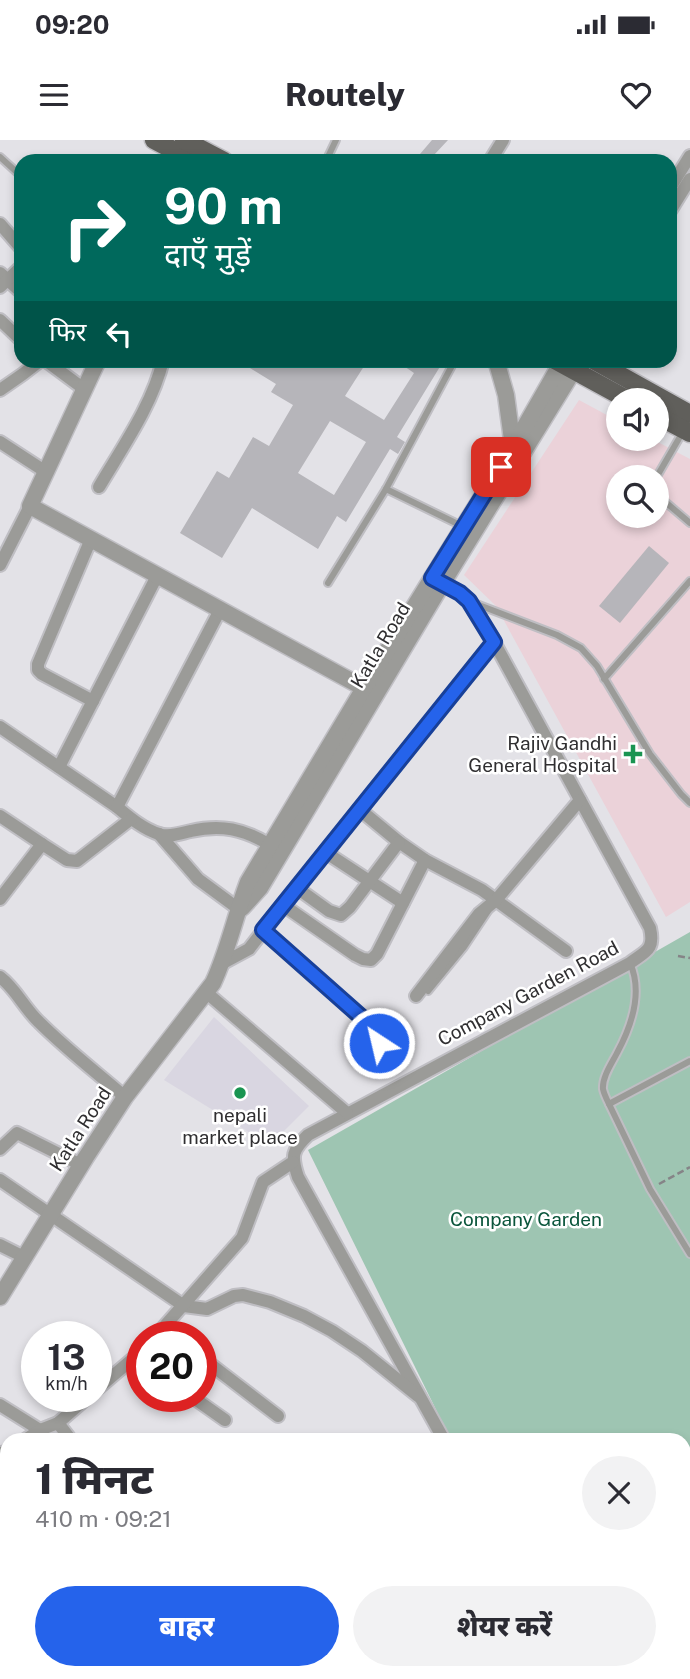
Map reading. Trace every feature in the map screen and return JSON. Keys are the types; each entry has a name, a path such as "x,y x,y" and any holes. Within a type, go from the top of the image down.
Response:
{"main road":[{"path":"154,140 181,154"},
{"path":"184,140 211,154"},
{"path":"575,368 608,388"},
{"path":"608,368 689,412"},
{"path":"669,423 686,434"}],"street":[{"path":"677,177 690,156"},
{"path":"677,200 690,179"},
{"path":"0,224 14,240"},
{"path":"0,320 14,333"},
{"path":"0,390 32,368"},
{"path":"55,368 85,389"},
{"path":"0,565 4,546 30,506 94,368"},
{"path":"100,487 151,397 161,368"},
{"path":"498,368 506,396 513,447"},
{"name":"Katla Road","path":"469,530 513,447 564,368"},
{"name":"Katla Road","path":"238,911 260,888 286,831 372,683 469,530 564,368"},
{"path":"0,442 46,472"},
{"path":"30,506 220,610 372,683"},
{"path":"91,540 38,664 38,670 93,701"},
{"path":"60,767 157,576"},
{"name":"Company Garden Road","path":"293,1162 294,1152 308,1135 630,963 649,949 653,940 650,928 494,642 469,601 437,581"},
{"path":"117,807 220,610"},
{"path":"223,963 249,949 494,642"},
{"path":"0,727 131,819 159,834 168,836 208,827 222,827 245,832 270,845"},
{"path":"422,993 480,914 496,900 580,800"},
{"path":"359,809 425,860 474,885 566,951"},
{"path":"0,816 67,860 77,861 131,819"},
{"name":"Katla Road","path":"0,1297 125,1097 213,984 223,963 248,883 270,845 286,831"},
{"path":"159,834 198,879 238,911"},
{"path":"297,888 329,911 341,915 346,913 399,842"},
{"path":"1,896 42,844"},
{"path":"325,852 403,903"},
{"path":"283,905 355,955 371,960 377,954 425,860"},
{"path":"0,977 14,989 22,1003 41,1024 125,1097"},
{"path":"206,993 347,1114"},
{"path":"0,1149 17,1133 81,1165"},
{"path":"170,1321 242,1238 263,1182 293,1162 298,1177 440,1433"},
{"path":"0,1180 184,1306 207,1309 234,1296 243,1295 270,1302 304,1316 345,1339 422,1399"},
{"path":"0,1245 24,1257"},
{"path":"112,1378 126,1367"},
{"path":"217,1369 278,1416"},
{"path":"0,1405 40,1430"},
{"path":"36,1433 58,1423 71,1412"},
{"path":"214,1412 225,1420"},
{"path":"58,1423 66,1433"}],"lane":[{"path":"0,157 14,170"},
{"path":"328,583 386,489 451,368"},
{"path":"665,465 686,434"},
{"path":"386,489 469,530"},
{"path":"669,506 690,523"},
{"path":"604,679 690,580"},
{"path":"469,601 581,648 591,658 650,754 690,803"},
{"path":"263,930 368,1023 389,1055"},
{"path":"630,963 634,973 635,1001 630,1025 608,1070 603,1090 650,1189 690,1254"},
{"path":"609,1104 690,1061"}],"path":[{"path":"678,956 690,958"},
{"path":"650,1189 690,1167"}],"shaded area":[{"name":"Rajiv Gandhi General Hospital","path":"579,400 606,415 606,451 669,451 669,448 690,459 690,902 666,917 496,606 464,575"},
{"name":"nepali market place","path":"214,1017 309,1106 270,1145 164,1080"}],"green space":[{"name":"Company Garden","path":"690,932 690,1433 448,1433 308,1150"}],"building":[{"path":"432,140 448,140 435,154 420,154"},
{"path":"250,368 363,368 345,396 384,420 414,373 407,368 439,368 397,437 405,442 398,454 390,449 346,522 337,516 318,549 252,508 222,558 180,533 217,471 229,478 253,437 269,446 293,405 271,392 276,384","holes":["330,421 366,442 334,495 298,473"]},
{"path":"649,546 669,563 620,623 599,606"}],"place":[{"name":"Rajiv Gandhi General Hospital","path":"633,754"},
{"name":"nepali market place","path":"240,1093"}],"route":[{"path":"379,1043 368,1023 263,930 494,642 469,601 432,578 501,467"}]}
